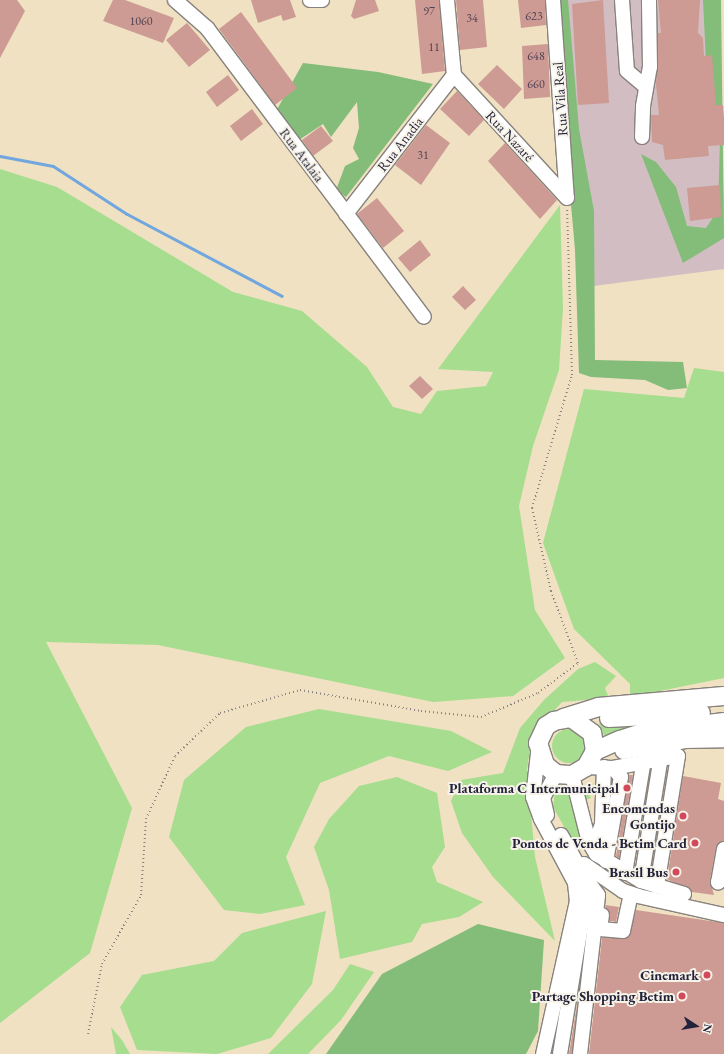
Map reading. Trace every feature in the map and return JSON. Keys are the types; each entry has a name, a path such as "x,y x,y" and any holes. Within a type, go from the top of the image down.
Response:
{"main road":[{"path":"571,720 598,707 724,696"},
{"path":"724,711 571,720 546,726 538,743 538,753 544,766 588,766 635,747 724,738"},
{"path":"571,720 592,733 588,766"},
{"path":"588,766 648,731 724,722"}],"street":[{"path":"310,0 322,0"},
{"path":"447,0 454,75"},
{"name":"Rua Vila Real","path":"553,0 567,198"},
{"path":"622,0 627,71 646,87"},
{"path":"642,137 646,87 650,67 649,0"},
{"name":"Rua Atalaia","path":"183,1 207,28 424,317"},
{"name":"Rua Nazaré","path":"454,75 567,198"},
{"name":"Rua Anadia","path":"346,214 454,75"},
{"path":"538,753 533,797 540,819 575,883 577,900 544,1054"},
{"path":"641,880 661,756"},
{"path":"580,1054 598,895 584,876 574,855 544,809 543,798 588,766 644,760 661,756 678,756 657,886"},
{"path":"625,873 644,760"},
{"path":"588,766 589,842 606,861 625,873 657,886 684,894"},
{"path":"588,766 602,824 596,840 589,842"},
{"path":"588,766 621,777 606,861"},
{"path":"724,849 718,882 724,879"},
{"path":"574,855 625,891 724,915"},
{"path":"560,1054 586,910 584,876"}],"path":[{"path":"88,1034 102,964 141,895 146,819 175,756 220,713 300,690 422,711 481,716 538,693 578,663 551,591 532,508 572,375 567,198"}],"shaded area":[{"path":"560,0 713,0 724,199 724,269 586,287"}],"green space":[{"path":"553,0 568,0 579,129 594,211 595,360 683,362 687,388 668,390 645,380 591,377 579,373 575,250"},
{"path":"703,0 721,0 724,238 683,263 641,154 656,162 676,187 687,226 706,228 718,210 720,139 707,82"},
{"path":"303,63 378,72 433,84 346,197 336,190 345,166 359,159 353,148 359,128 357,102 331,137 323,124 296,142 275,113"},
{"path":"0,169 57,187 233,292 302,311 367,367 393,407 421,414 437,391 486,386 493,372 438,369 560,205 563,308 559,370 533,446 519,506 535,610 565,658 513,696 433,702 158,645 46,642 132,808 90,953 0,1023"},
{"path":"694,368 724,372 724,678 630,697 630,684 574,629 543,543 584,389 684,398"},
{"path":"595,662 616,676 605,688 609,698 562,702 532,735 527,770 535,857 555,941 493,877 462,833 451,801 461,780 503,773 520,728 544,700 578,669"},
{"path":"319,709 451,731 492,752 448,771 389,756 320,783 286,857 305,905 260,914 224,910 169,837 184,780 246,727"},
{"path":"658,722 606,741 599,723"},
{"path":"569,729 581,734 586,746 581,758 569,763 557,758 552,746 557,734"},
{"path":"397,777 437,793 445,847 432,867 437,882 483,902 459,917 422,924 412,942 340,959 329,890 314,847 329,819 359,786"},
{"path":"600,779 592,785 593,790 588,792 591,798 585,800 591,823 581,792"},
{"path":"568,789 574,800 581,850 571,839 553,807 555,792"},
{"path":"326,911 312,984 271,1038 217,1054 137,1050 120,1007 142,975 214,961 242,933"},
{"path":"478,924 544,940 538,1031 526,1054 326,1054 382,974"},
{"path":"350,964 374,972 341,1020 308,1054 268,1054 333,990"},
{"path":"111,1027 122,1040 130,1054 116,1054"}],"building":[{"path":"0,0 17,0 25,11 0,58"},
{"path":"113,0 125,0 174,18 163,43 103,21"},
{"path":"251,0 290,0 296,17 283,21 281,15 258,23"},
{"path":"356,0 375,0 379,11 354,19 351,16"},
{"path":"415,0 439,0 445,71 422,74"},
{"path":"456,0 483,0 487,47 460,50"},
{"path":"518,0 545,0 546,25 521,28"},
{"path":"603,0 609,103 578,105 572,4"},
{"path":"658,0 700,0 698,33 703,38 704,56 712,55 716,105 723,105 724,118 724,145 708,146 709,156 665,160 663,145 652,142 651,115 659,115 656,84 658,33 661,33"},
{"path":"241,12 297,88 275,105 219,29"},
{"path":"187,23 210,50 189,67 166,40"},
{"path":"548,44 550,97 524,99 522,46"},
{"path":"497,65 522,89 504,109 478,84"},
{"path":"228,75 239,90 217,107 206,92"},
{"path":"457,91 484,120 469,136 440,109"},
{"path":"252,109 263,124 241,141 230,126"},
{"path":"426,125 450,143 421,185 395,165"},
{"path":"321,126 333,141 313,156 302,140"},
{"path":"505,143 557,200 540,219 488,161"},
{"path":"720,185 721,217 690,221 687,188"},
{"path":"377,198 404,231 383,248 357,214"},
{"path":"420,240 431,255 410,272 398,258"},
{"path":"463,286 476,300 465,310 452,297"},
{"path":"420,376 433,389 422,399 409,386"},
{"path":"629,775 633,775 619,858 616,856"},
{"path":"683,776 721,783 718,799 724,801 724,841 716,847 710,881 714,895 692,892 667,879"},
{"path":"605,905 619,907 616,922 610,921"},
{"name":"Partage Shopping Betim","path":"636,910 724,923 724,1054 589,1054 602,938 629,937"},
{"path":"578,998 572,1054 569,1054"}],"waterway":[{"path":"0,156 53,166 127,214 282,296"}],"place":[{"name":"Plataforma C Intermunicipal","path":"627,788"},
{"name":"Encomendas Gontijo","path":"683,816"},
{"name":"Pontos de Venda - Betim Card","path":"695,843"},
{"name":"Brasil Bus","path":"676,872"},
{"name":"Cinemark","path":"707,975"},
{"name":"Partage Shopping Betim","path":"682,996"}]}
